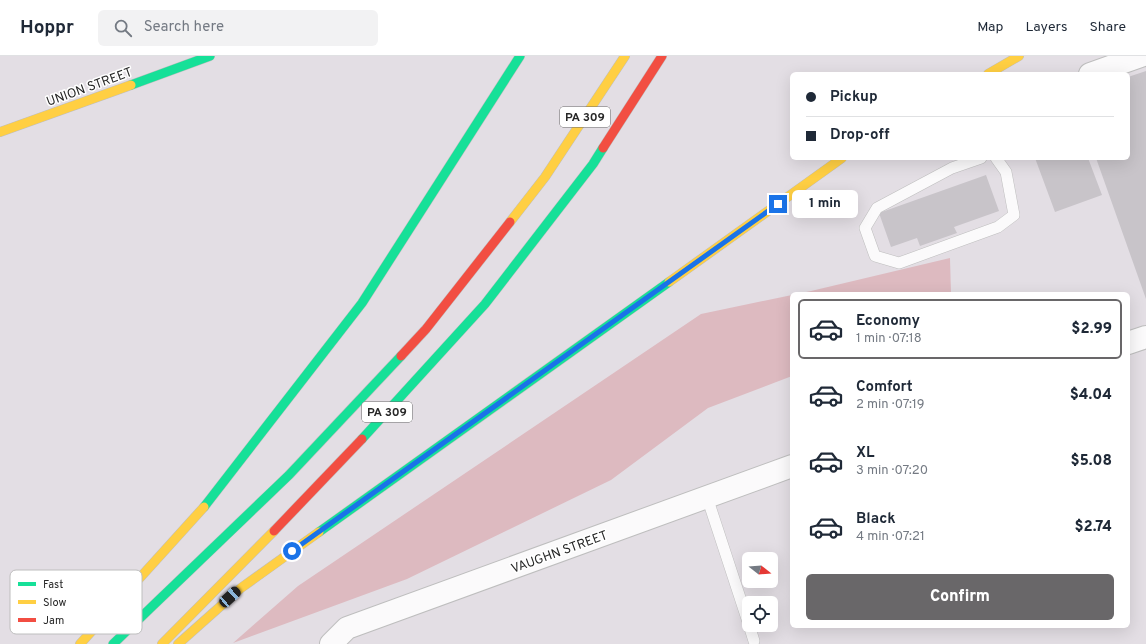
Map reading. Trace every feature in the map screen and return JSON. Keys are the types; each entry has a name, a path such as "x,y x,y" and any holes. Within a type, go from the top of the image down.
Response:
{"main road":[{"name":"UNION STREET","path":"0,132 210,56"},
{"path":"510,74 515,56"},
{"path":"142,575 212,498 362,303 510,74 520,56"},
{"name":"PA 309","path":"142,617 290,475 426,329 545,177 625,56"},
{"name":"PA 309","path":"162,644 346,458 485,304 593,164 662,56"},
{"path":"991,72 1019,56"},
{"path":"178,644 241,588 839,160"},
{"path":"80,644 89,634"},
{"name":"PA 309","path":"114,644 124,634"}],"street":[{"path":"1096,72 1141,56"},
{"path":"1130,342 1146,337"},
{"name":"VAUGHN STREET","path":"331,644 347,628 790,467"}],"lane":[{"path":"975,160 952,168 877,208 865,228 876,256 899,263 998,227 1014,215 1006,172 997,160"},
{"path":"707,497 742,604"},
{"path":"751,632 754,641"}],"shaded area":[{"path":"950,258 951,292 806,292"},
{"path":"790,295 790,377 708,408 611,480 407,579 233,643 298,586 701,314"}],"building":[{"path":"1146,71 1146,299 1097,160 1130,160 1130,76"},
{"path":"1036,160 1089,160 1102,195 1055,212"},
{"path":"986,175 999,211 954,227 957,233 920,246 917,238 891,247 879,213"}],"traffic: fast":[{"path":"131,85 210,56"},
{"path":"204,507 362,303 520,56"},
{"path":"362,439 485,304 593,164 603,148"},
{"path":"319,532 669,282"},
{"path":"142,616 289,475 401,356"},
{"path":"113,644 123,634"}],"traffic: slow":[{"path":"510,222 545,177 625,56"},
{"path":"991,72 1019,56"},
{"path":"0,132 131,85"},
{"path":"669,282 839,160"},
{"path":"142,576 204,507"},
{"path":"162,644 274,531"},
{"path":"178,644 241,588 319,532"},
{"path":"80,644 89,634"}],"traffic: jam":[{"path":"603,148 662,56"},
{"path":"401,356 426,329 510,222"},
{"path":"274,531 362,439"}],"route":[{"path":"292,551 778,204"}]}
